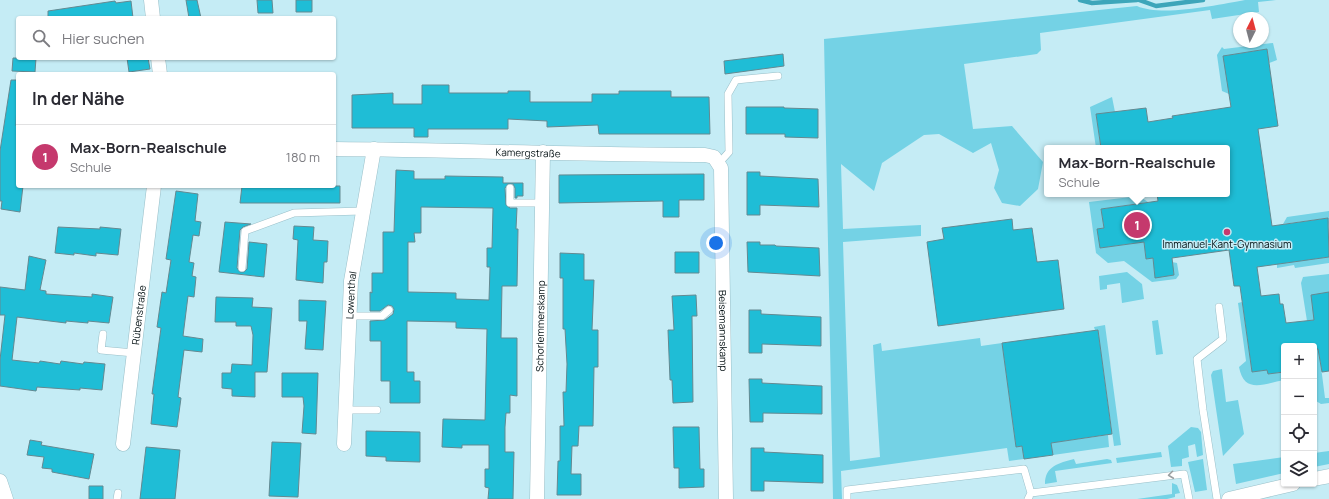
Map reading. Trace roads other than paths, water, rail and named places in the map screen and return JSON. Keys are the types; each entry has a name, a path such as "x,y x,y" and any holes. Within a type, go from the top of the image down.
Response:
{"street":[{"path":"151,0 153,16"},
{"path":"158,60 160,72"},
{"name":"Kamergstraße","path":"336,149 543,152 579,155 705,155 714,157 719,163"},
{"name":"Lowenthal","path":"344,444 351,281 374,149"},
{"name":"Schorlemmerskamp","path":"537,499 543,152"},
{"name":"Beisemannskamp","path":"719,163 721,168 726,499"},
{"name":"Rübenstraße","path":"123,444 154,188"},
{"path":"1317,478 1329,476"},
{"path":"0,481 6,499"},
{"path":"1229,499 1281,487"}],"lane":[{"path":"719,163 729,152 728,94 736,80 778,76"},
{"path":"510,188 510,203 542,203"},
{"path":"242,268 245,231 294,213 362,211"},
{"path":"1217,499 1202,410 1197,359 1223,339 1219,307"},
{"path":"349,316 382,316 388,310"},
{"path":"103,334 101,350 134,353"},
{"path":"345,410 377,410"},
{"path":"847,499 847,490 1024,469 1030,496 1184,474 1190,499"}],"waterway":[{"path":"1080,0 1092,3 1137,0"},
{"path":"1139,0 1156,6 1203,0"}],"place":[{"name":"Max-Born-Realschule","path":"1137,225"},
{"name":"Immanuel-Kant-Gymnasium","path":"1227,232"}]}
